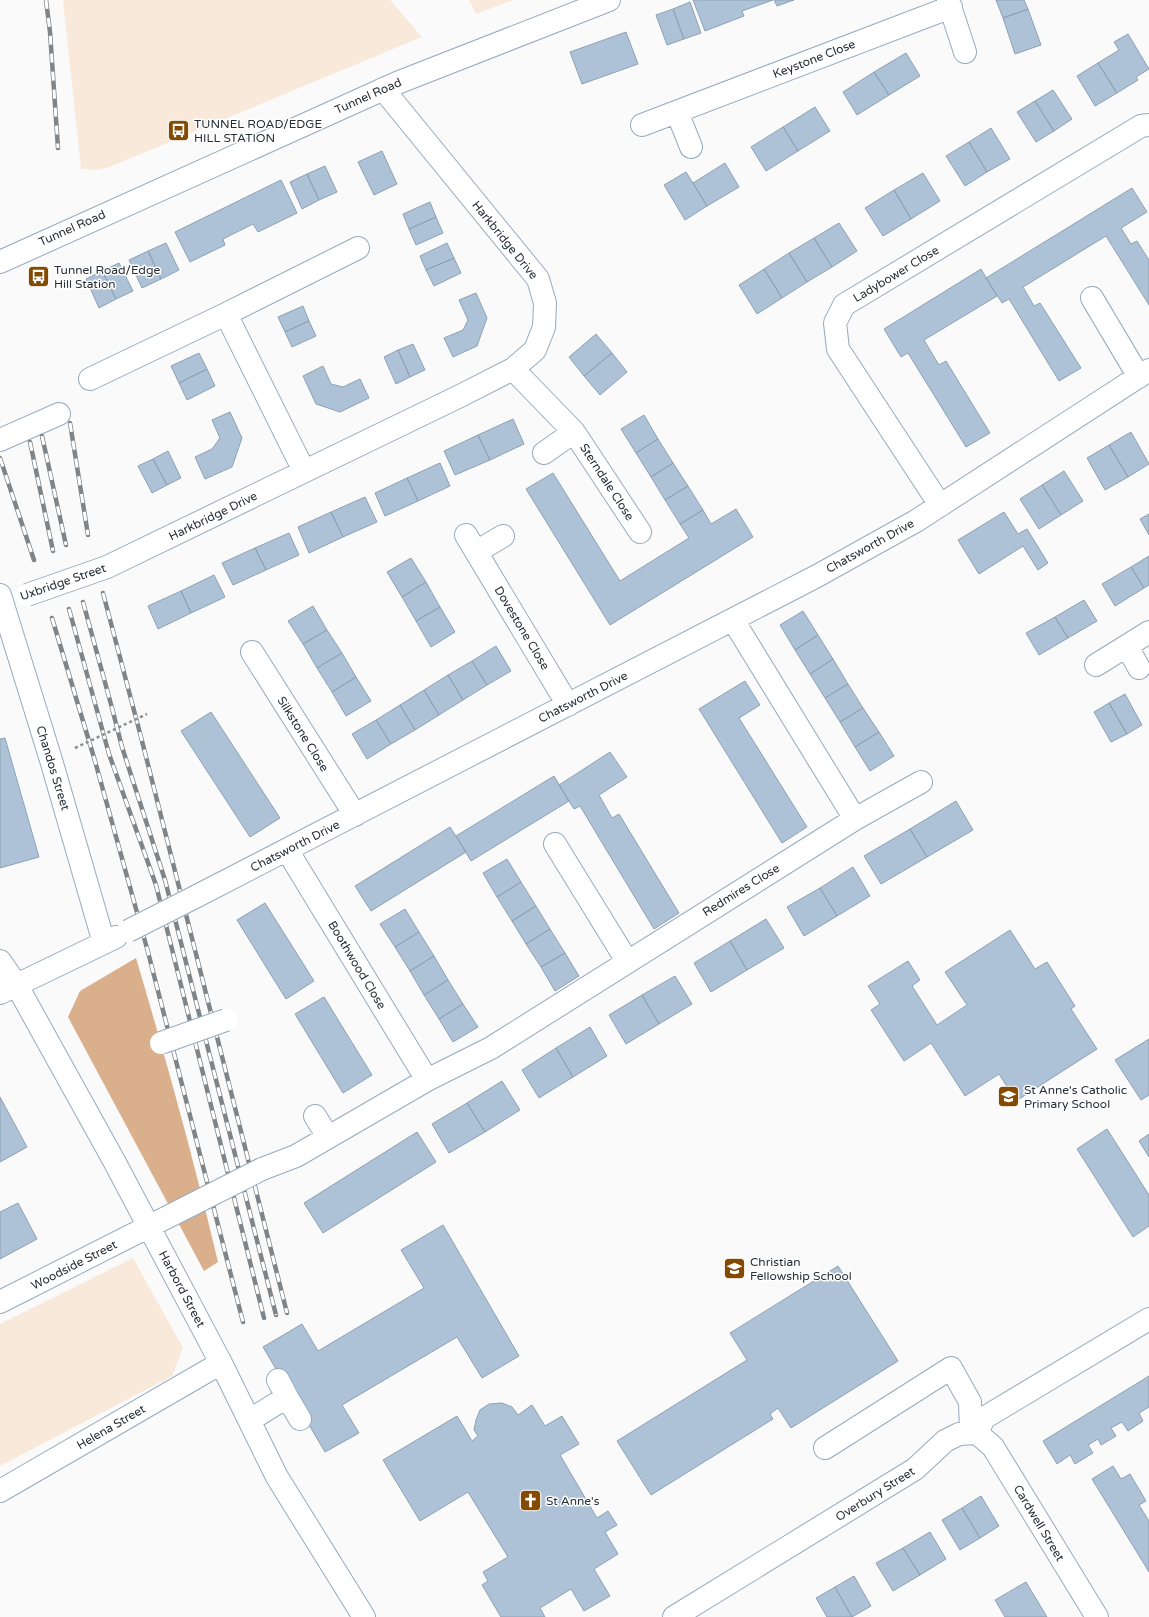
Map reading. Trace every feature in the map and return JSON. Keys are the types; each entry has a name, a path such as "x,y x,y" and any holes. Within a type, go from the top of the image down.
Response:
{"street":[{"name":"Tunnel Road","path":"0,262 390,86 609,0"},
{"name":"Keystone Close","path":"642,125 950,3 965,52"},
{"name":"Harkbridge Drive","path":"115,564 460,396 512,369 535,350 544,327 545,303 538,279 390,86"},
{"path":"677,112 691,147"},
{"name":"Ladybower Close","path":"940,505 838,349 835,323 844,305 1140,126 1149,125"},
{"path":"90,379 226,314 358,248"},
{"path":"1092,298 1144,373"},
{"path":"226,314 304,471"},
{"name":"Sterndale Close","path":"512,369 574,432 640,532"},
{"name":"Chatsworth Drive","path":"8,988 104,943 288,850 817,576 916,520 1144,373"},
{"path":"0,440 59,414"},
{"name":"Sterndale Close","path":"544,453 574,432"},
{"name":"Dovestone Close","path":"503,536 471,544 568,705"},
{"name":"Uxbridge Street","path":"1,599 27,595 115,564"},
{"name":"Chandos Street","path":"1,599 5,626 51,760 104,943"},
{"path":"733,620 855,819"},
{"path":"1096,665 1149,632"},
{"path":"1127,646 1139,668"},
{"name":"Silkstone Close","path":"252,652 355,815"},
{"name":"Redmires Close","path":"427,1080 491,1048 627,961 855,819 921,782"},
{"path":"555,844 627,961"},
{"name":"Boothwood Close","path":"288,850 427,1080"},
{"name":"Harbord Street","path":"0,961 8,988 113,1159 221,1363 278,1477 364,1617"},
{"path":"161,1043 226,1020"},
{"path":"314,1116 328,1137 427,1080"},
{"name":"Woodside Street","path":"0,1302 262,1169 296,1156 328,1137"},
{"path":"974,1433 984,1418 1149,1319"},
{"name":"Helena Street","path":"0,1491 221,1363"},
{"path":"825,1448 951,1368 970,1402 974,1433"},
{"path":"250,1420 282,1389 300,1419"},
{"name":"Overbury Street","path":"674,1617 915,1469 945,1441 958,1434 974,1433"},
{"name":"Cardwell Street","path":"974,1433 993,1447 1097,1617"}],"path":[{"path":"75,748 147,714"}],"shaded area":[{"path":"63,0 390,0 422,37 107,168 96,170 81,169"},
{"path":"469,0 513,0 476,14"},
{"path":"136,958 179,1110 218,1262 204,1271 68,1017 80,991"},
{"path":"133,1258 183,1348 172,1376 0,1466 0,1324"}],"building":[{"path":"693,0 773,0 742,11 744,16 705,31"},
{"path":"774,0 794,0 777,6"},
{"path":"996,0 1024,0 1028,9 1003,18"},
{"path":"690,2 701,33 684,39 673,9"},
{"path":"673,9 684,39 667,45 656,15"},
{"path":"1028,9 1041,45 1015,54 1003,18"},
{"path":"626,32 638,64 582,84 570,52"},
{"path":"1128,34 1149,69 1136,77 1138,80 1117,93 1098,63 1119,50 1114,42"},
{"path":"906,53 920,76 889,95 874,72"},
{"path":"1098,63 1117,93 1095,106 1077,76"},
{"path":"874,72 889,95 857,115 843,92"},
{"path":"1053,90 1072,119 1054,131 1035,101"},
{"path":"1035,101 1054,131 1036,142 1017,112"},
{"path":"815,107 830,131 798,151 783,127"},
{"path":"783,127 798,151 766,171 751,147"},
{"path":"991,128 1010,159 987,172 969,142"},
{"path":"969,142 987,172 965,186 946,156"},
{"path":"382,151 397,184 374,195 358,162"},
{"path":"725,163 739,187 707,206 693,183"},
{"path":"325,166 337,192 319,200 307,174"},
{"path":"686,172 707,206 685,220 664,185"},
{"path":"923,173 940,201 911,219 894,190"},
{"path":"307,174 319,200 302,209 290,182"},
{"path":"281,180 297,213 258,232 253,224 223,239 225,245 190,262 175,232"},
{"path":"1132,188 1147,212 1121,228 1131,244 1137,241 1149,260 1149,305 1106,236 1023,287 1034,306 1040,303 1081,368 1059,381 1009,299 1002,303 986,278"},
{"path":"894,190 911,219 883,236 865,208"},
{"path":"430,202 436,217 409,229 403,214"},
{"path":"436,217 443,233 416,245 409,229"},
{"path":"839,223 857,251 832,267 814,238"},
{"path":"814,238 832,267 807,282 789,253"},
{"path":"166,243 179,270 161,279 148,251"},
{"path":"447,243 454,258 426,270 420,256"},
{"path":"148,251 161,279 142,288 129,260"},
{"path":"789,253 807,282 782,298 764,269"},
{"path":"454,258 461,273 434,286 426,270"},
{"path":"119,263 133,291 116,299 102,271"},
{"path":"764,269 782,298 757,314 739,285"},
{"path":"981,269 997,296 924,340 939,365 946,361 990,433 966,447 908,353 901,357 884,329"},
{"path":"102,271 116,299 99,308 86,279"},
{"path":"476,293 487,318 477,346 453,357 444,338 463,330 468,320 459,300"},
{"path":"303,306 309,321 285,332 278,317"},
{"path":"309,321 316,336 292,347 285,332"},
{"path":"596,334 612,353 584,376 569,357"},
{"path":"413,344 425,370 410,377 398,350"},
{"path":"398,350 410,377 396,384 384,357"},
{"path":"199,353 207,369 179,383 171,366"},
{"path":"612,353 627,372 600,395 584,376"},
{"path":"323,366 331,384 343,387 360,379 369,398 340,412 316,404 303,376"},
{"path":"207,369 215,386 187,400 179,383"},
{"path":"230,412 242,438 232,467 205,479 195,457 212,449 220,438 212,420"},
{"path":"644,415 658,439 636,453 621,429"},
{"path":"513,419 524,444 490,460 478,435"},
{"path":"1131,432 1149,464 1128,477 1109,445"},
{"path":"478,435 490,460 455,475 444,451"},
{"path":"658,439 673,463 651,477 636,453"},
{"path":"1109,445 1128,477 1105,490 1087,458"},
{"path":"168,451 181,478 167,485 153,459"},
{"path":"153,459 167,485 152,493 138,466"},
{"path":"440,463 450,486 418,501 407,478"},
{"path":"673,463 688,486 665,500 651,477"},
{"path":"1064,471 1083,501 1061,515 1042,485"},
{"path":"553,473 620,581 689,538 680,524 703,510 711,524 736,509 753,537 610,625 526,489"},
{"path":"407,478 418,501 385,516 375,493"},
{"path":"1042,485 1061,515 1039,529 1020,499"},
{"path":"688,486 703,510 680,524 665,500"},
{"path":"365,497 377,522 343,537 331,512"},
{"path":"331,512 343,537 309,553 298,527"},
{"path":"1004,512 1018,534 1027,529 1048,563 1038,570 1023,546 979,574 958,540"},
{"path":"1149,514 1149,535 1140,519"},
{"path":"289,533 299,555 266,570 255,548"},
{"path":"255,548 266,570 233,585 222,563"},
{"path":"1149,556 1149,585 1144,588 1131,567"},
{"path":"411,558 426,582 402,597 387,572"},
{"path":"1131,567 1144,588 1115,606 1102,584"},
{"path":"214,575 225,597 191,613 181,591"},
{"path":"426,582 440,607 416,621 402,597"},
{"path":"181,591 191,613 158,629 148,606"},
{"path":"1084,600 1097,621 1068,638 1055,617"},
{"path":"313,606 327,630 303,644 288,621"},
{"path":"440,607 455,632 431,647 416,621"},
{"path":"803,611 818,635 795,650 780,625"},
{"path":"1055,617 1068,638 1039,655 1026,633"},
{"path":"327,630 342,653 317,668 303,644"},
{"path":"818,635 833,659 810,674 795,650"},
{"path":"496,646 511,671 487,685 472,661"},
{"path":"342,653 356,677 332,692 317,668"},
{"path":"833,659 848,684 825,698 810,674"},
{"path":"472,661 487,685 463,700 448,675"},
{"path":"448,675 463,700 439,715 424,690"},
{"path":"356,677 371,701 346,716 332,692"},
{"path":"745,681 760,705 739,718 807,827 782,843 699,709"},
{"path":"848,684 863,708 840,722 825,698"},
{"path":"424,690 439,715 415,730 400,705"},
{"path":"1125,694 1142,725 1127,734 1109,703"},
{"path":"1109,703 1127,734 1111,742 1094,712"},
{"path":"400,705 415,730 391,744 376,720"},
{"path":"863,708 879,732 855,747 840,722"},
{"path":"211,712 280,818 250,837 181,731"},
{"path":"376,720 391,744 367,759 352,734"},
{"path":"879,732 894,756 870,771 855,747"},
{"path":"5,738 39,857 0,868 0,739"},
{"path":"610,752 627,777 599,795 612,818 619,814 679,913 654,929 580,806 574,809 559,785"},
{"path":"554,776 569,801 471,861 456,836"},
{"path":"956,801 973,830 927,857 910,829"},
{"path":"450,827 466,852 371,911 355,886"},
{"path":"910,829 927,857 881,884 864,856"},
{"path":"507,859 521,882 497,897 483,873"},
{"path":"853,867 870,896 837,916 820,888"},
{"path":"521,882 536,906 512,921 497,897"},
{"path":"820,888 837,916 804,936 787,907"},
{"path":"265,903 314,981 286,999 237,920"},
{"path":"536,906 550,929 526,944 512,921"},
{"path":"405,909 419,932 395,947 380,924"},
{"path":"766,919 784,948 747,970 730,941"},
{"path":"550,929 565,953 541,967 526,944"},
{"path":"1010,930 1035,969 1047,962 1075,1006 1071,1009 1097,1049 1016,1101 999,1074 965,1096 931,1043 904,1061 871,1010 880,1004 868,986 908,961 920,980 912,986 937,1025 967,1005 945,972"},
{"path":"419,932 434,956 410,971 395,947"},
{"path":"730,941 747,970 711,992 694,963"},
{"path":"565,953 579,976 555,991 541,967"},
{"path":"434,956 448,980 424,995 410,971"},
{"path":"675,976 692,1004 659,1024 642,995"},
{"path":"448,980 463,1004 439,1019 424,995"},
{"path":"642,995 659,1024 626,1044 609,1015"},
{"path":"324,997 372,1075 343,1093 295,1014"},
{"path":"463,1004 478,1027 453,1042 439,1019"},
{"path":"590,1027 607,1056 573,1077 556,1048"},
{"path":"1149,1039 1149,1095 1141,1100 1115,1060"},
{"path":"556,1048 573,1077 539,1098 522,1070"},
{"path":"502,1081 520,1110 485,1132 467,1103"},
{"path":"0,1097 27,1147 0,1162"},
{"path":"467,1103 485,1132 449,1153 432,1124"},
{"path":"1107,1129 1149,1195 1149,1226 1133,1237 1077,1149"},
{"path":"417,1132 436,1162 323,1233 304,1203"},
{"path":"1149,1134 1149,1157 1139,1141"},
{"path":"18,1203 37,1239 0,1259 0,1212"},
{"path":"443,1225 519,1356 482,1378 457,1337 342,1405 359,1433 325,1452 263,1347 302,1324 318,1351 424,1288 401,1250"},
{"name":"Christian Fellowship School","path":"838,1266 898,1361 791,1428 778,1408 770,1414 773,1419 651,1495 617,1441 747,1360 730,1333"},
{"path":"1149,1376 1149,1407 1139,1413 1143,1421 1128,1431 1122,1422 1111,1428 1116,1436 1101,1445 1098,1439 1088,1445 1093,1453 1075,1464 1070,1455 1057,1464 1043,1441"},
{"name":"St Anne's","path":"502,1403 512,1407 518,1415 532,1405 545,1426 562,1416 579,1444 560,1455 597,1518 608,1511 617,1525 605,1532 618,1554 594,1569 610,1596 584,1611 571,1589 540,1608 545,1617 501,1617 482,1585 488,1581 483,1572 508,1557 468,1492 420,1521 383,1460 457,1416 472,1441 478,1436 474,1430 480,1410 489,1404"},
{"path":"1113,1466 1121,1479 1130,1474 1146,1501 1139,1505 1149,1521 1149,1572 1092,1479"},
{"path":"981,1496 999,1526 980,1538 962,1508"},
{"path":"962,1508 980,1538 960,1550 942,1520"},
{"path":"930,1532 946,1559 920,1575 903,1548"},
{"path":"903,1548 920,1575 893,1591 876,1563"},
{"path":"854,1576 871,1606 852,1617 835,1587"},
{"path":"1026,1582 1047,1617 1005,1617 995,1600"},
{"path":"835,1587 852,1617 827,1617 816,1598"}],"railway":[{"path":"46,0 50,32 58,148"},
{"path":"70,423 88,535"},
{"path":"42,436 66,545"},
{"path":"30,442 53,551"},
{"path":"0,458 34,560"},
{"path":"103,593 287,1313"},
{"path":"83,602 122,747 165,880 276,1315"},
{"path":"69,609 109,754 156,885 264,1318"},
{"path":"52,618 95,761 148,952 243,1322"}],"place":[{"name":"TUNNEL ROAD/EDGE HILL STATION","path":"179,131"},
{"name":"Tunnel Road/Edge Hill Station","path":"39,277"},
{"name":"St Anne's Catholic Primary School","path":"1009,1097"},
{"name":"Christian Fellowship School","path":"734,1269"},
{"name":"St Anne's","path":"531,1501"}]}
